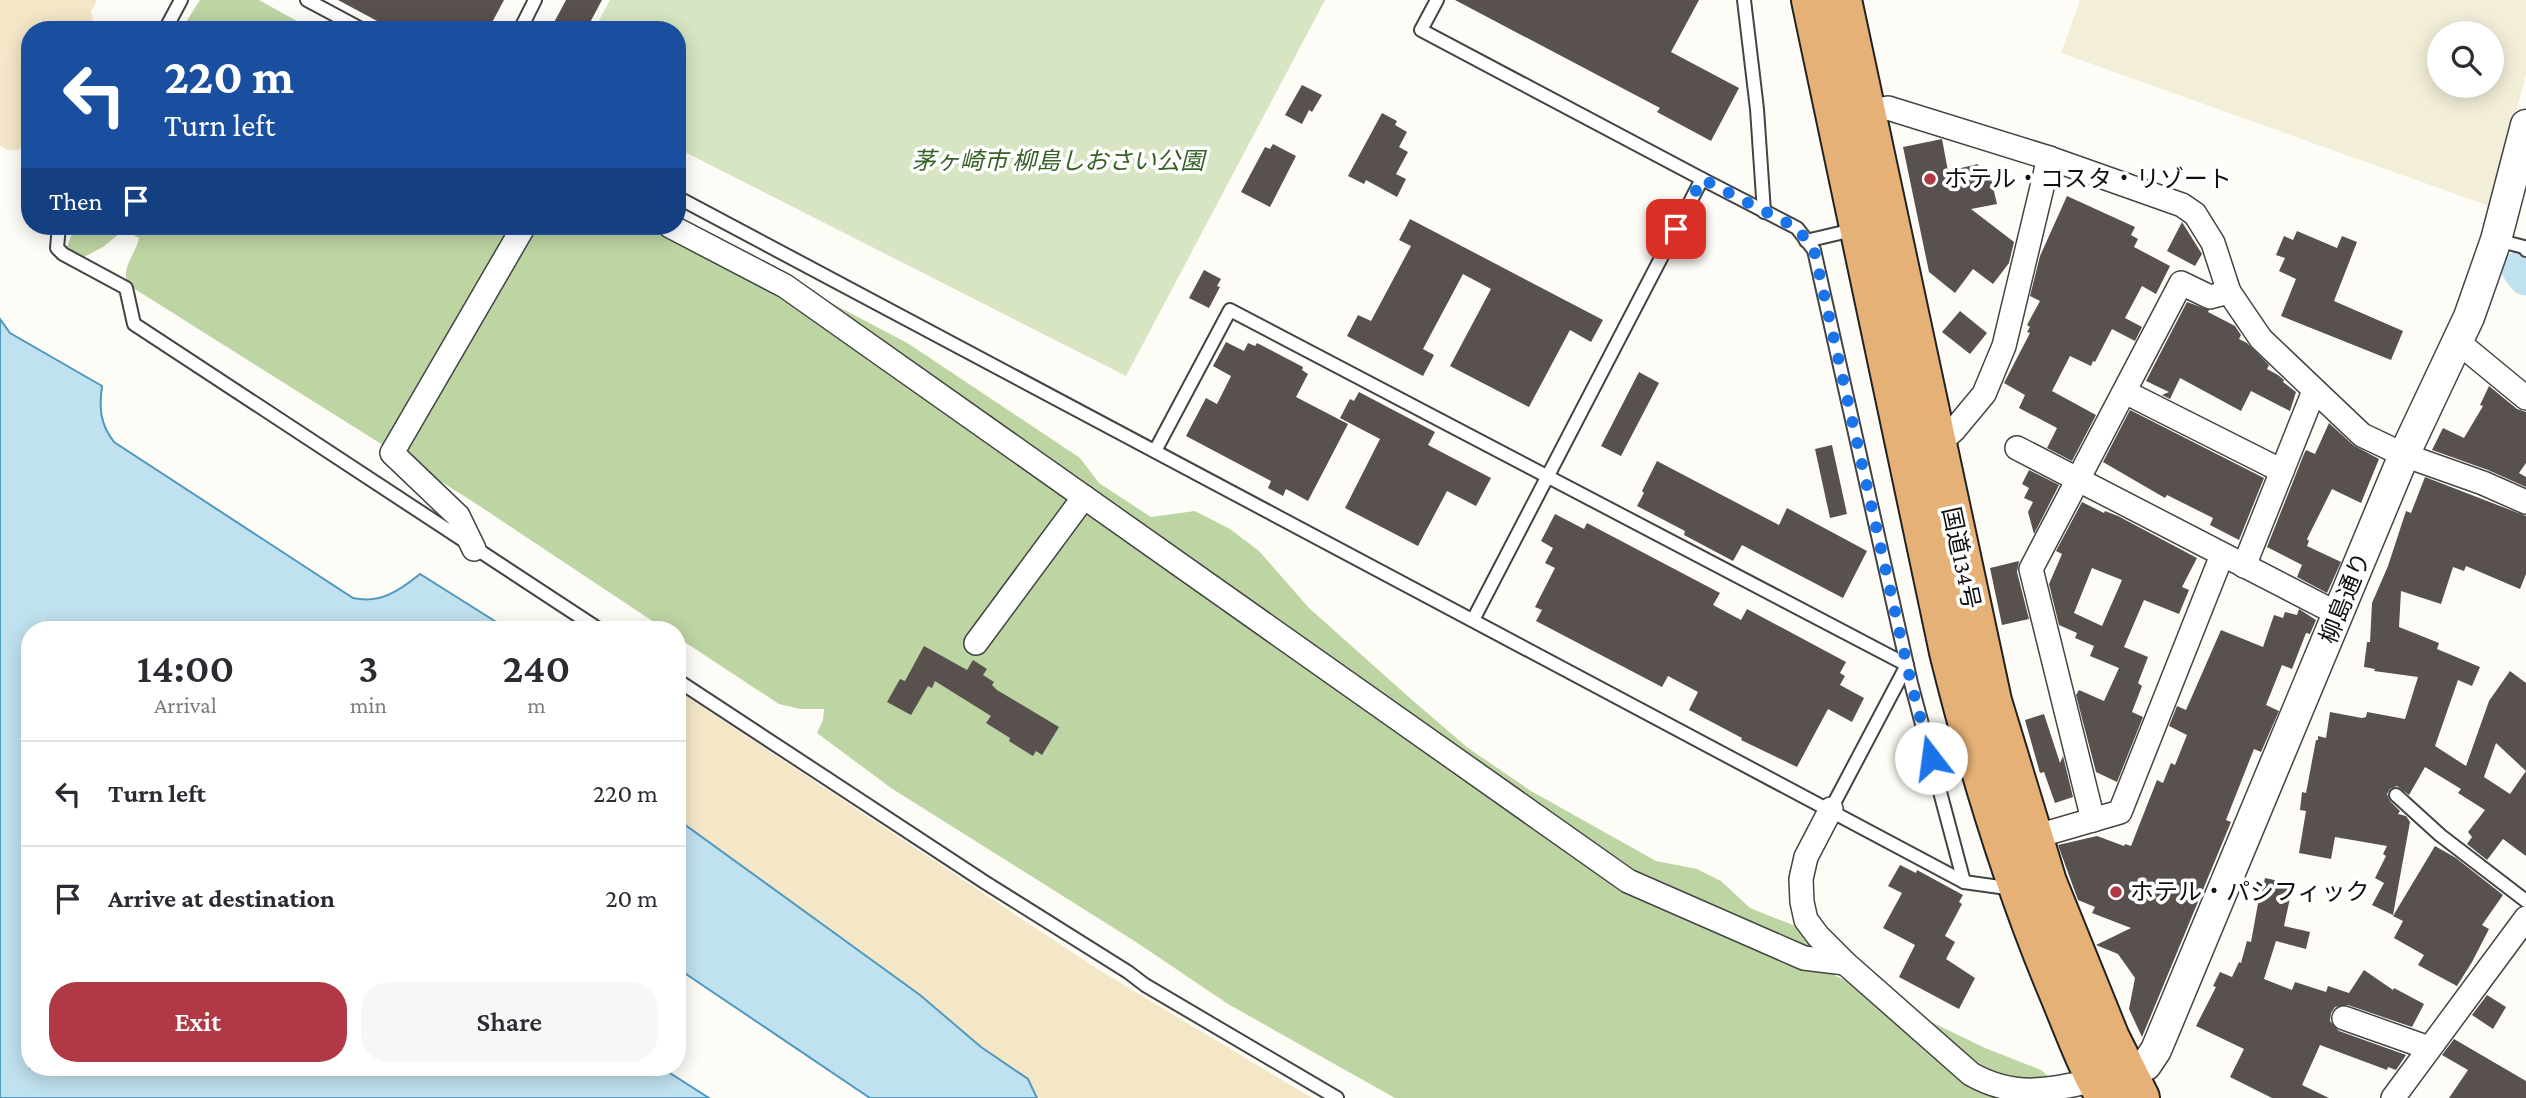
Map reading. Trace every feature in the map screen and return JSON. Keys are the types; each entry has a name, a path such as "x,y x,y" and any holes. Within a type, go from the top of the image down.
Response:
{"highway":[{"name":"国道134号","path":"1811,0 1949,652 1964,711 2017,889 2123,1082"},
{"name":"国道134号","path":"1842,0 1992,701 2047,882 2123,1082"}],"street":[{"path":"1866,112 1888,108 2182,205 2195,214 2213,243 2230,292 2262,339 2362,435 2404,455 2483,483 2526,502"},
{"name":"柳島通り","path":"2123,1082 2156,1050 2404,455 2458,342 2496,240 2526,125"},
{"path":"1937,445 1954,430 1984,394 2004,346 2049,159"},
{"path":"686,234 785,286 1628,881 1804,958 1845,963"},
{"path":"474,549 458,516 392,453 519,235"},
{"path":"2093,820 2031,569 2181,283 2210,297 2230,292"},
{"path":"2458,342 2526,398"},
{"path":"2125,391 2282,471"},
{"path":"2244,566 2314,391"},
{"path":"2017,448 2338,614"},
{"path":"976,643 1084,497"},
{"path":"2034,837 2120,813 2222,555"},
{"path":"1831,809 1806,857 1801,879 1802,902 1806,920 1845,963 1988,1085 2031,1093 2123,1082"},
{"path":"2393,1098 2526,918"},
{"path":"2344,1018 2429,1048"}],"lane":[{"path":"170,21 181,0"},
{"path":"307,0 346,21"},
{"path":"524,21 535,0"},
{"path":"1437,0 1421,30 1797,228 1814,250 1907,665 1964,882"},
{"path":"1744,0 1757,109 1764,212"},
{"path":"1473,620 1702,179"},
{"path":"686,202 1964,882 2017,889"},
{"path":"1807,241 1860,228"},
{"path":"58,235 57,248 63,254 126,288 134,324 586,621"},
{"path":"2496,240 2524,247 2526,250"},
{"path":"1154,451 1230,310 1907,665"},
{"path":"1831,809 1907,665"},
{"path":"686,686 976,877 1146,985 1337,1098"},
{"path":"2396,795 2440,835 2526,901"}],"shaded area":[{"path":"2080,0 2526,0 2526,74 2492,207 2061,53"}],"green space":[{"path":"200,0 259,0 297,21 187,21"},
{"name":"茅ヶ崎市 柳島しおさい公園","path":"610,0 1325,0 1126,376 686,153 686,21 599,21"},
{"path":"686,230 909,344 1080,458 1099,483 1151,517 1195,511 1230,529 1259,551 1309,608 1468,748 1531,791 1656,861 1697,869 1721,881 1750,908 1803,929 1834,975 1985,1048 2041,1070 2049,1077 2060,1098 1395,1098 1228,1004 1136,942 891,788 817,733 823,720 824,709 800,709 779,704 686,643 686,621 652,621 475,503 130,286 127,268 139,238 133,235 686,235"},
{"path":"72,235 118,235 82,258 67,247"}],"sand":[{"path":"0,0 97,0 91,12 94,21 21,21 21,148 7,150 0,146"},
{"path":"686,696 1096,968 1312,1098 1037,1098 1028,1079 981,1047 920,995 686,825"}],"water":[{"path":"0,319 10,333 102,386 102,416 114,442 353,598 381,598 420,574 495,621 21,621 21,1076 675,1076 709,1098 0,1098"},
{"path":"686,825 920,995 981,1047 1028,1079 1037,1098 870,1098 686,974"}],"building":[{"path":"338,0 504,0 493,21 377,21"},
{"path":"566,0 602,0 591,21 555,21"},
{"path":"1455,0 1699,0 1671,52 1739,88 1711,141 1657,112 1660,108"},
{"path":"1302,85 1322,95 1312,112 1309,110 1302,124 1285,115"},
{"path":"1382,113 1397,121 1395,125 1407,132 1399,147 1408,152 1396,174 1406,179 1397,197 1366,180 1364,184 1348,176"},
{"name":"ホテル・コスタ・リゾート","path":"1942,139 1948,171 1978,164 1980,172 1989,170 1997,204 1971,209 2014,242 2009,263 1993,284 1973,269 1955,293 1929,272 1903,147"},
{"path":"1273,144 1296,156 1270,207 1241,192 1265,147 1270,149"},
{"path":"2067,196 2135,227 2131,235 2138,239 2134,247 2170,266 2156,294 2142,286 2125,318 2142,327 2135,341 2112,329 2091,366 2070,356 2052,391 2096,415 2072,461 2047,448 2057,428 2019,408 2025,395 2004,383 2030,333 2027,332 2030,327 2027,325 2040,301 2030,296 2040,256"},
{"path":"1410,219 1603,320 1591,342 1570,330 1529,407 1450,366 1491,289 1463,274 1423,349 1434,355 1423,376 1347,336 1358,315 1371,321 1411,246 1399,240"},
{"path":"2182,222 2202,254 2195,266 2167,251"},
{"path":"2297,231 2337,248 2342,236 2357,242 2334,301 2403,331 2391,360 2281,316 2296,279 2279,271 2285,258 2276,255 2284,236 2293,240"},
{"path":"1204,270 1221,279 1217,286 1220,287 1209,308 1189,298"},
{"path":"2187,302 2209,310 2208,312 2235,326 2241,335 2239,339 2247,343 2269,365 2267,369 2278,375 2296,392 2290,411 2251,391 2241,411 2180,378 2170,399 2162,395 2169,392 2146,381"},
{"path":"1960,311 1987,333 1970,354 1942,332"},
{"path":"1226,342 1244,351 1248,343 1255,346 1257,343 1303,367 1302,370 1308,374 1296,397 1348,424 1308,501 1286,489 1283,496 1268,488 1271,481 1186,436 1206,398 1217,404 1231,376 1213,366"},
{"path":"1639,372 1659,383 1621,456 1601,446"},
{"path":"2489,386 2517,409 2526,412 2526,463 2519,473 2526,477 2526,487 2432,450 2443,428 2464,438 2483,406 2480,405"},
{"path":"1359,392 1435,432 1428,445 1491,478 1476,506 1447,491 1418,546 1345,508 1380,439 1340,418 1350,399 1354,401"},
{"path":"2130,410 2264,478 2239,540 2210,525 2213,518 2167,495 2165,498 2103,462"},
{"path":"2329,423 2353,445 2379,459 2361,503 2332,489 2307,539 2307,546 2341,562 2327,593 2297,577 2302,565 2267,547 2306,450 2315,454"},
{"path":"1832,445 1847,514 1830,518 1815,449"},
{"path":"1657,461 1779,525 1787,508 1867,551 1843,598 1742,545 1733,561 1684,535 1685,531 1637,506"},
{"path":"2029,470 2059,485 2034,534 2028,512 2033,502 2024,498 2029,488 2022,484"},
{"path":"2425,477 2526,516 2526,574 2520,589 2466,566 2464,571 2453,567 2441,604 2401,591 2399,627 2439,643 2437,649 2480,667 2472,686 2458,680 2435,746 2466,766 2489,701 2510,671 2526,683 2526,771 2526,856 2503,839 2487,860 2467,844 2472,837 2468,832 2485,810 2458,793 2461,789 2425,767 2409,795 2397,786 2387,794 2400,811 2398,814 2406,816 2410,822 2393,915 2372,905 2384,883 2375,878 2386,856 2383,854 2387,846 2335,837 2331,859 2299,853 2306,811 2300,810 2316,740 2318,736 2326,738 2330,712 2362,718 2366,717 2367,712 2405,719 2418,677 2374,671 2375,669 2364,667 2367,642 2370,642 2372,603 2388,566 2406,511 2411,513","holes":["2496,743 2526,771 2510,794 2484,777"]},
{"path":"2082,502 2104,513 2105,511 2118,516 2197,558 2182,587 2189,590 2179,614 2144,600 2124,647 2148,657 2138,683 2142,686 2132,712 2143,717 2117,782 2096,772 2076,695 2079,690 2104,701 2119,668 2090,656 2094,646 2075,638 2077,633 2059,625 2049,584 2062,554 2056,551","holes":["2092,568 2122,580 2102,626 2074,613"]},
{"path":"1555,514 1584,529 1587,523 1720,593 1713,605 1741,620 1747,609 1846,662 1840,673 1845,676 1840,685 1864,698 1852,722 1828,709 1797,767 1741,740 1742,738 1689,710 1698,692 1668,676 1662,687 1536,621 1542,610 1535,607 1555,568 1545,563 1553,548 1541,541"},
{"path":"2019,561 2017,572 2029,619 2002,625 1990,568"},
{"path":"2299,609 2316,620 2310,634 2306,633 2292,669 2282,665 2266,705 2279,711 2261,752 2254,749 2226,820 2231,822 2142,1037 2129,1009 2135,978 2118,954 2096,945 2131,928 2092,913 2095,907 2078,900 2058,845 2097,836 2131,846 2157,780 2163,783 2171,763 2175,765 2187,735 2169,726 2177,706 2186,710 2221,630 2263,647 2274,615 2283,618 2285,612 2297,615"},
{"path":"924,646 967,670 973,660 987,669 983,675 994,682 992,685 997,690 1059,727 1042,755 1036,751 1033,756 1009,741 1010,738 986,723 991,716 935,681 932,688 928,686 911,715 887,702 900,679 905,681"},
{"path":"2044,714 2060,763 2063,756 2073,797 2055,803 2044,772 2040,773 2025,720"},
{"path":"2435,846 2456,858 2503,895 2482,925 2489,929 2457,986 2418,965 2424,955 2394,938 2403,921 2393,916"},
{"path":"1900,865 1916,873 1917,870 1963,895 1959,902 1962,904 1945,936 1955,942 1946,959 1975,978 1959,1009 1899,977 1915,945 1883,928 1902,893 1888,886"},
{"path":"2265,878 2293,884 2284,926 2310,932 2306,949 2276,941 2264,979 2292,990 2295,982 2326,992 2328,986 2349,993 2364,970 2393,990 2394,988 2424,1004 2412,1027 2348,1005 2335,1007 2331,1013 2330,1021 2339,1031 2406,1055 2396,1070 2388,1067 2387,1070 2320,1045 2302,1085 2329,1098 2272,1098 2230,1077 2244,1049 2196,1026 2216,987 2213,986 2220,972 2232,977 2239,962 2241,963 2247,941 2251,942"},
{"path":"2487,995 2506,1007 2493,1029 2472,1015"},
{"path":"2454,1039 2526,1081 2526,1098 2449,1098 2468,1070 2442,1055"}],"waterway":[{"path":"2520,269 2526,277"}],"place":[{"name":"ホテル・コスタ・リゾート","path":"1930,179"},
{"name":"ホテル・パシフィック","path":"2116,892"}],"route":[{"path":"1676,229 1702,179 1797,228 1814,250 1911,683 1931,758"}]}
